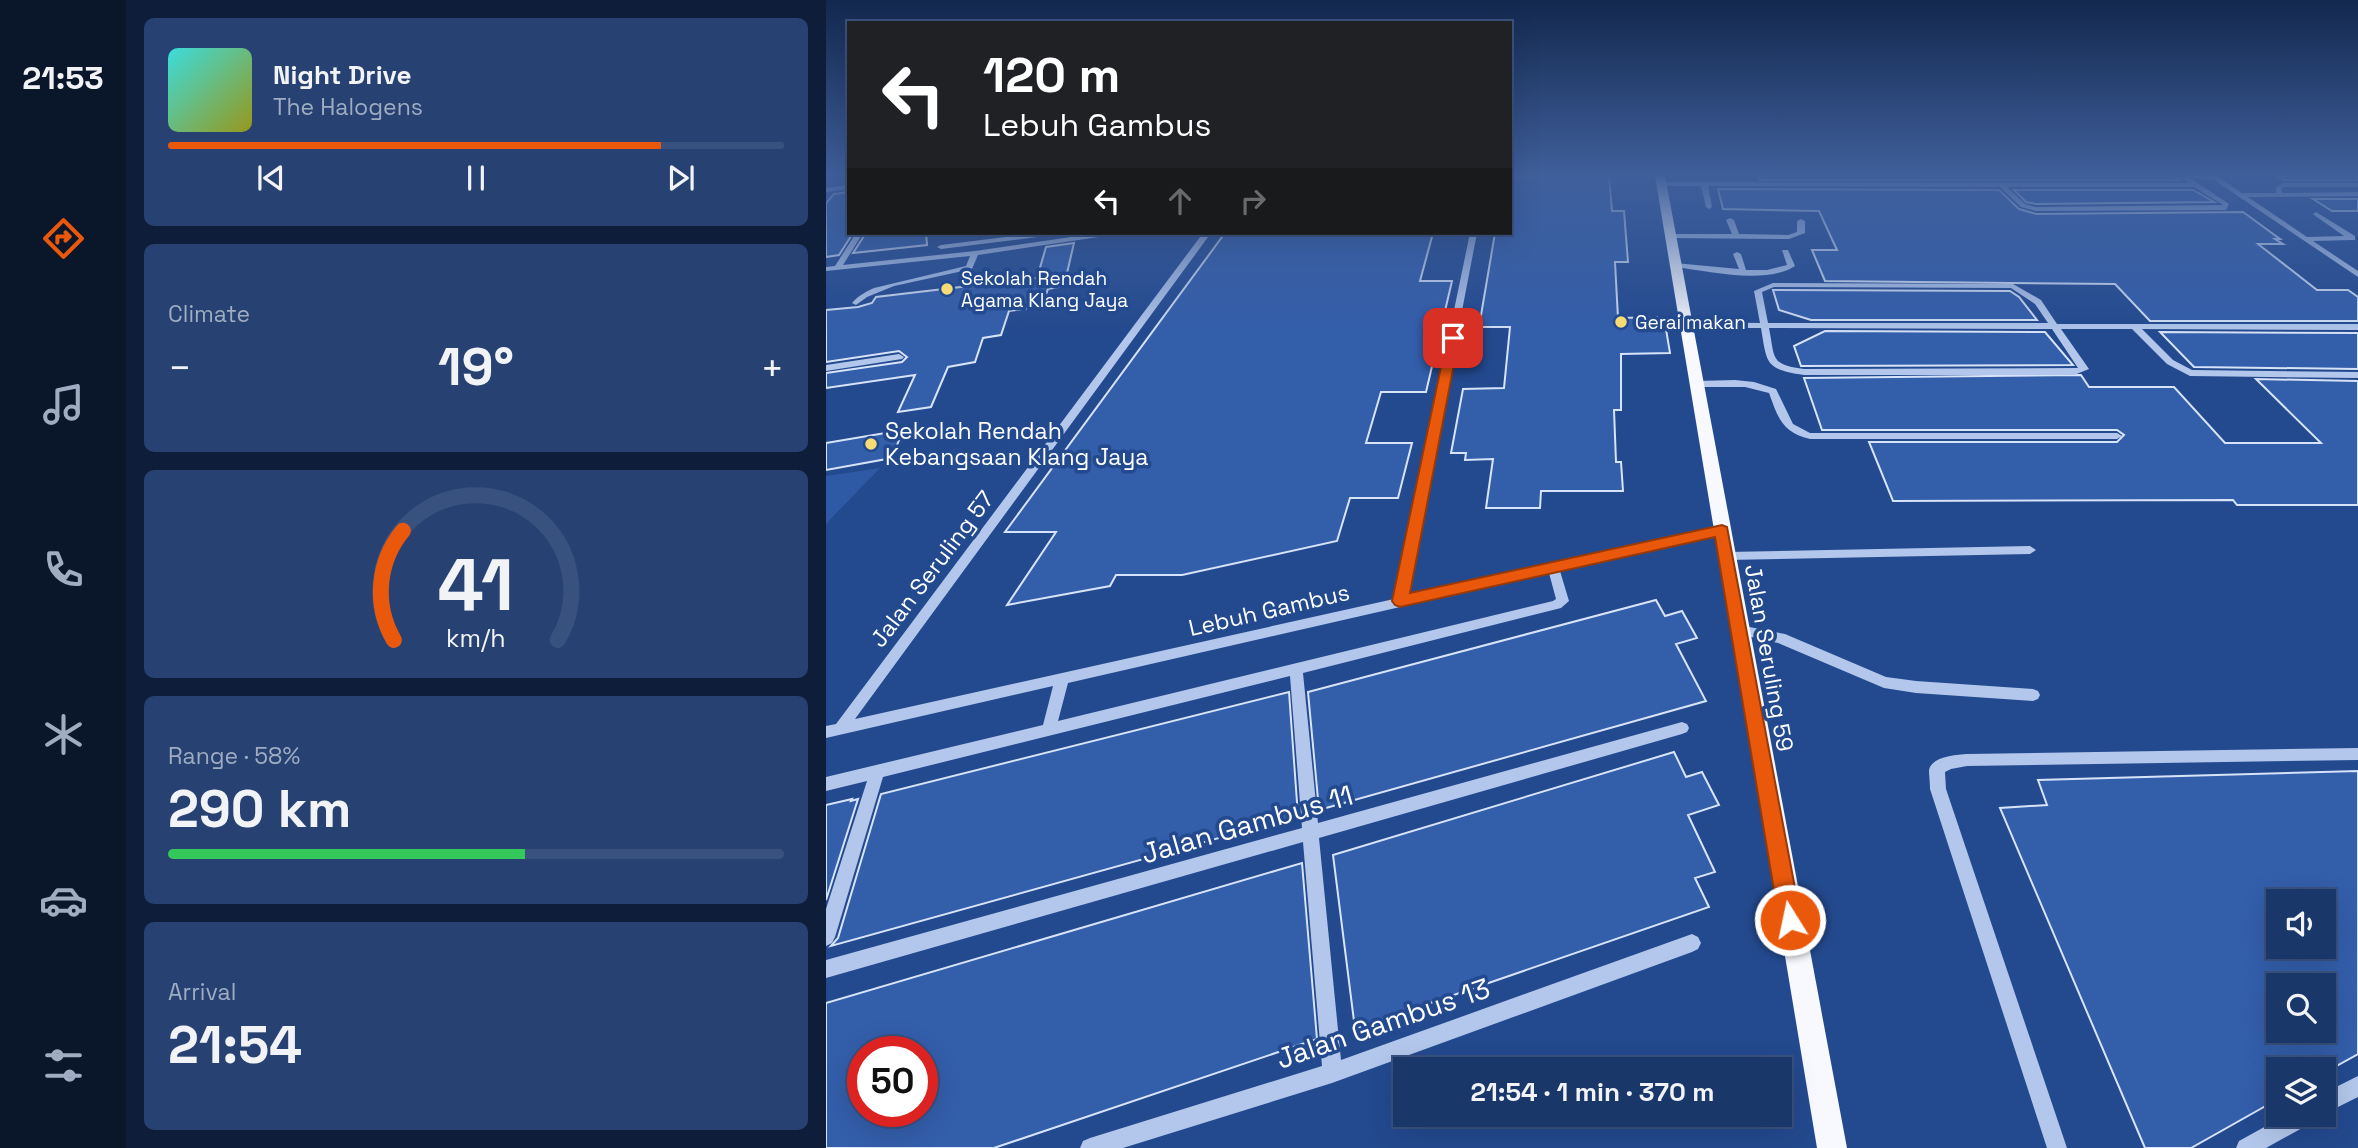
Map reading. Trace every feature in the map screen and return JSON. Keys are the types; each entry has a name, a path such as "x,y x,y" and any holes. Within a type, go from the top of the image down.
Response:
{"main road":[{"name":"Jalan Seruling 59","path":"1669,230 1832,1148"}],"street":[{"path":"1734,230 1737,238"},
{"path":"1670,236 1789,237 1801,233 1801,230"},
{"path":"2292,230 2358,275"},
{"path":"2341,230 2356,239"},
{"path":"837,268 858,235"},
{"path":"935,257 946,235"},
{"path":"941,247 1037,235"},
{"path":"826,269 975,253 1098,235"},
{"name":"Jalan Seruling 57","path":"833,730 1205,235"},
{"path":"1400,601 1474,235"},
{"path":"2306,239 2356,239"},
{"path":"1675,265 1743,271 1783,270 1791,266 1785,252"},
{"path":"856,303 865,293 879,288 948,275 969,267 975,253"},
{"path":"1737,254 1743,271"},
{"path":"1773,285 2013,286 2038,302 2084,369 2074,372 1804,372 1782,369 1771,359 1766,326 1758,292 1773,285"},
{"path":"1686,326 2358,327"},
{"path":"2134,326 2170,362 2190,373 2358,374"},
{"path":"826,368 899,358"},
{"path":"1696,384 1753,384 1773,391 1788,428 1797,434 1810,436 2117,436"},
{"name":"Lebuh Gambus","path":"833,730 1722,530"},
{"path":"1727,556 2030,550"},
{"path":"826,784 1558,605 1563,601 1564,594 1553,568"},
{"path":"1739,630 1780,638 1884,682 1916,687 2033,695"},
{"path":"1296,671 1332,1073"},
{"path":"1049,730 1062,678"},
{"name":"Jalan Gambus 11","path":"826,969 1310,835 1682,728"},
{"path":"2057,1148 1938,789 1937,769 1948,763 1968,760 2358,754"},
{"path":"826,937 877,772"},
{"name":"Jalan Gambus 13","path":"1090,1148 1332,1073 1692,943"},
{"path":"2336,1098 2358,1086"},
{"path":"2246,1148 2284,1127"}],"shaded area":[{"path":"880,468 826,524 826,476"}],"building":[{"path":"826,230 847,230 847,235 852,235 839,255 826,257"},
{"path":"1512,230 1625,230 1628,262 1615,262 1618,318 1664,317 1670,353 1621,354 1621,410 1614,410 1616,462 1621,462 1623,491 1541,491 1540,508 1486,508 1493,459 1465,460 1466,453 1451,453 1463,389 1504,388 1510,327 1479,327 1495,235 1512,235"},
{"path":"1828,230 2267,230 2283,244 2258,244 2317,290 2348,290 2358,297 2358,321 2150,321 2115,284 1825,281 1812,250 1837,250"},
{"path":"865,235 926,235 927,245 853,253"},
{"path":"1224,235 1432,235 1420,281 1452,281 1426,392 1381,392 1366,443 1412,443 1398,498 1350,498 1337,541 1182,575 1116,575 1110,586 1007,605 1056,532 1005,532"},
{"path":"1074,243 1064,286 1048,289 1042,306 1009,311 1001,335 983,338 975,362 948,367 931,407 898,412 915,375 826,388 826,373 902,362 907,357 899,351 826,362 826,310 858,307 872,303 876,297 1037,278 1046,247"},
{"path":"1773,290 2010,291 2019,297 2037,320 1811,320 1779,310"},
{"path":"1825,331 2045,332 2073,365 1801,366 1794,346"},
{"path":"2160,332 2358,333 2358,369 2194,367"},
{"path":"2081,375 2089,387 2174,387 2225,443 2321,443 2256,379 2358,381 2358,505 2237,505 2233,500 1893,501 1869,442 2117,442 2124,435 2117,430 1822,430 1804,378"},
{"path":"903,430 892,458 826,470 826,443"},
{"path":"1656,600 1665,616 1682,611 1697,638 1676,644 1706,701 1319,810 1308,692"},
{"path":"1289,692 1298,816 831,946 838,938 881,794"},
{"path":"1674,752 1686,777 1702,772 1719,805 1688,815 1715,872 1695,878 1709,907 1355,1029 1333,855"},
{"path":"2358,771 2358,1054 2336,1066 2336,1057 2266,1057 2266,1106 2191,1148 2145,1148 2000,808 2047,805 2038,780"},
{"path":"852,799 851,801 858,799 826,900 826,805"},
{"path":"1302,863 1317,1039 994,1148 826,1148 826,1003"}],"place":[{"name":"Sekolah Rendah Agama Klang Jaya","path":"947,289"},
{"name":"Gerai makan","path":"1621,322"},
{"name":"Sekolah Rendah Kebangsaan Klang Jaya","path":"871,444"}],"route":[{"path":"1453,338 1400,601 1722,530 1790,920"}]}
